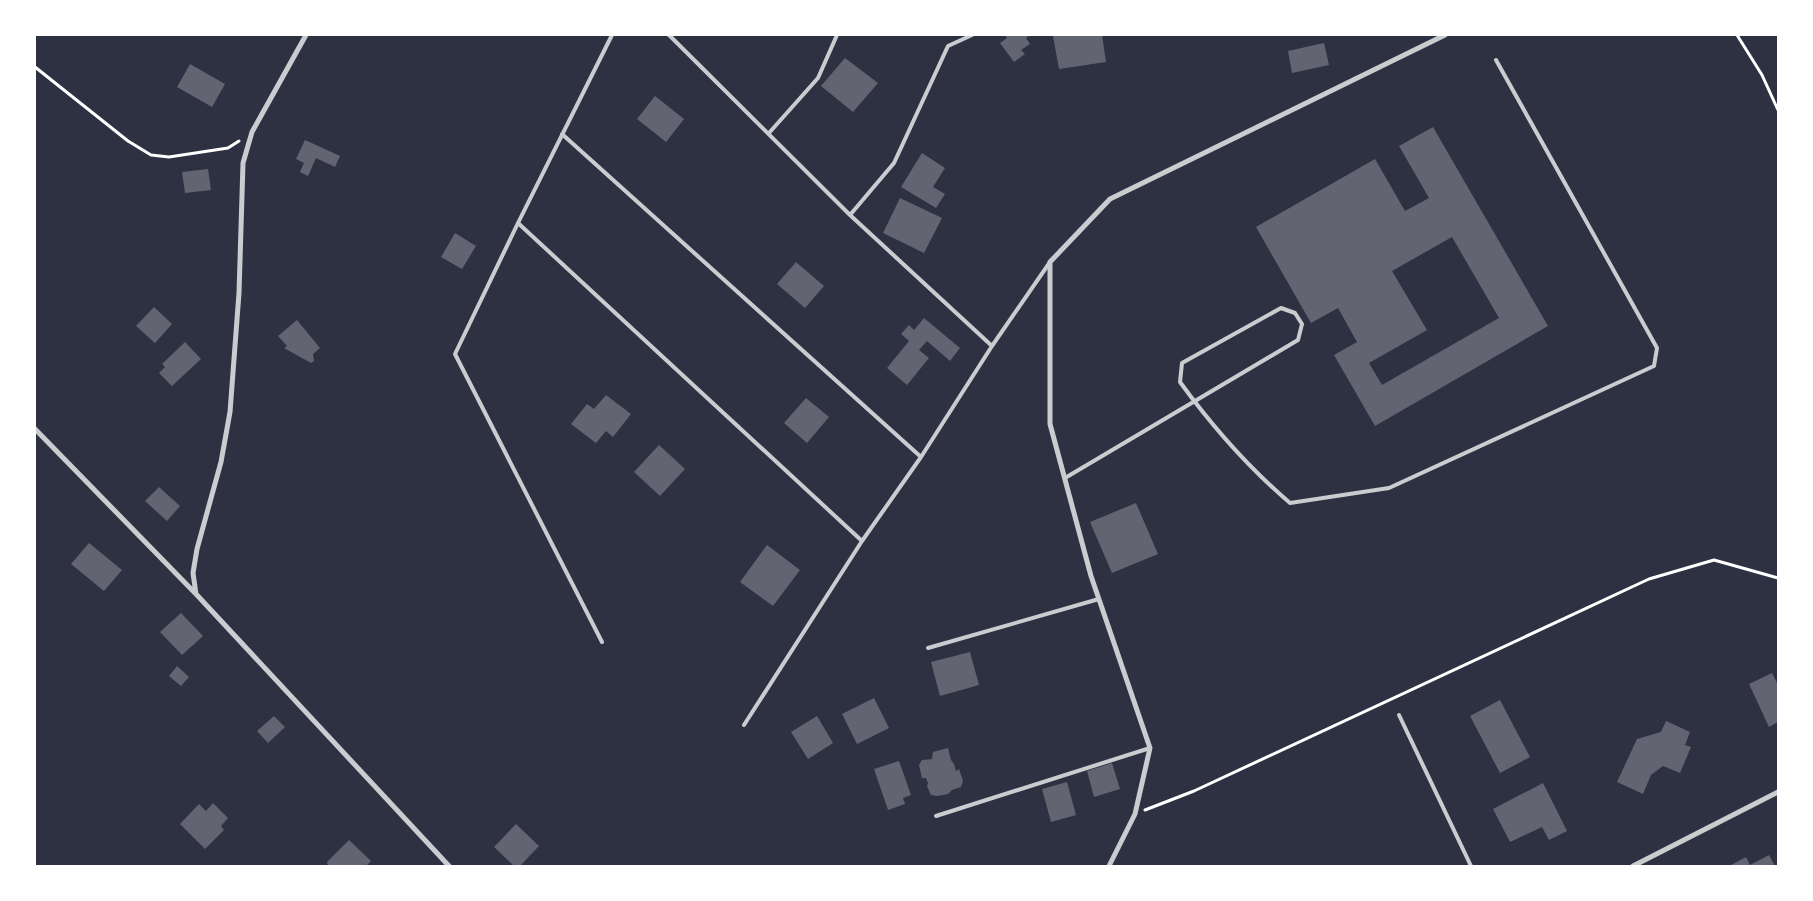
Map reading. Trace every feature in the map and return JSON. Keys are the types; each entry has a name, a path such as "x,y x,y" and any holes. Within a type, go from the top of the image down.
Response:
{"street":[{"path":"196,594 194,573 197,549 221,462 230,412 239,293 243,163 252,132 306,35"},
{"path":"1109,866 1135,814 1150,748 1091,576 1050,424 1050,262 1110,199 1445,35"},
{"path":"35,429 196,594 449,866"},
{"path":"1633,866 1778,792"}],"lane":[{"path":"602,642 455,354 612,35"},
{"path":"668,35 769,133 850,216 992,346"},
{"path":"769,133 818,78 837,35"},
{"path":"850,216 894,164 948,46 972,35"},
{"path":"1065,478 1194,402 1298,340 1302,324 1295,313 1281,308 1182,363 1180,382 1194,402 1259,476 1290,503 1389,488 1654,366 1657,348 1496,60"},
{"path":"562,134 921,457"},
{"path":"518,223 862,541"},
{"path":"744,725 862,541 921,457 992,346 1050,262"},
{"path":"928,648 1099,599"},
{"path":"1399,715 1471,866"},
{"path":"936,816 1150,748"}],"path":[{"path":"1737,35 1762,75 1778,110"},
{"path":"35,67 128,141 151,155 170,157 228,148 252,132"},
{"path":"1135,814 1194,791 1649,579 1714,560 1778,578"}],"building":[{"path":"1005,35 1030,35 1026,38 1030,44 1021,50 1025,54 1014,62 1000,43 1007,38"},
{"path":"1102,35 1106,62 1059,69 1053,36"},
{"path":"1324,43 1329,65 1292,73 1288,51"},
{"path":"845,58 878,83 853,112 821,86"},
{"path":"190,64 225,84 212,107 177,87"},
{"path":"655,96 684,119 666,142 637,119"},
{"path":"1433,127 1548,326 1375,426 1334,355 1357,342 1338,308 1311,323 1256,227 1375,159 1405,211 1429,198 1399,146","holes":["1452,237 1499,318 1382,385 1369,363 1427,330 1392,271"]},
{"path":"305,140 340,156 335,167 316,158 308,176 300,172 304,163 296,159"},
{"path":"922,153 945,168 933,187 945,194 936,208 901,187"},
{"path":"208,169 211,190 185,193 182,172"},
{"path":"900,198 942,218 924,253 883,233"},
{"path":"455,233 476,246 462,269 441,257"},
{"path":"796,262 824,286 805,308 777,284"},
{"path":"154,307 172,324 155,343 136,326"},
{"path":"924,318 960,348 950,361 927,341 919,350 929,358 907,385 887,368 909,341 901,334 909,325 914,330"},
{"path":"297,320 320,348 313,354 314,361 311,363 284,348 287,346 278,336"},
{"path":"185,342 201,359 172,386 159,373 165,367 162,364"},
{"path":"606,395 631,414 613,437 606,431 596,443 571,424 587,404 594,409"},
{"path":"806,398 829,417 807,443 784,423"},
{"path":"659,445 685,469 660,496 634,472"},
{"path":"159,487 180,506 167,521 145,501"},
{"path":"1136,503 1158,554 1112,573 1090,522"},
{"path":"89,543 122,570 104,591 71,564"},
{"path":"767,545 800,570 773,606 740,582"},
{"path":"181,613 203,636 182,655 160,632"},
{"path":"970,652 979,685 940,696 931,662"},
{"path":"177,666 189,677 181,686 169,676"},
{"path":"1772,673 1778,685 1778,722 1769,727 1749,684"},
{"path":"874,698 889,728 857,744 842,714"},
{"path":"1500,700 1530,757 1500,773 1470,716"},
{"path":"274,716 285,727 268,743 257,731"},
{"path":"817,716 833,743 808,759 791,732"},
{"path":"1666,721 1690,732 1685,745 1691,747 1680,773 1663,766 1651,775 1643,794 1617,782 1637,739 1661,732"},
{"path":"948,748 956,771 959,769 963,781 961,787 952,790 948,794 931,795 926,778 922,778 919,765 922,760 932,759 933,752"},
{"path":"899,761 911,795 903,798 905,804 888,810 874,769"},
{"path":"1112,763 1120,789 1094,797 1087,771"},
{"path":"1067,782 1076,815 1051,822 1042,789"},
{"path":"1543,783 1567,831 1549,840 1542,827 1510,842 1493,809"},
{"path":"213,803 228,818 221,826 224,830 205,849 180,824 199,804 206,811"},
{"path":"516,824 539,846 520,866 514,866 494,847"},
{"path":"349,840 371,861 366,866 328,866 327,862"},
{"path":"1769,855 1775,866 1729,866 1746,857 1750,865"}]}
